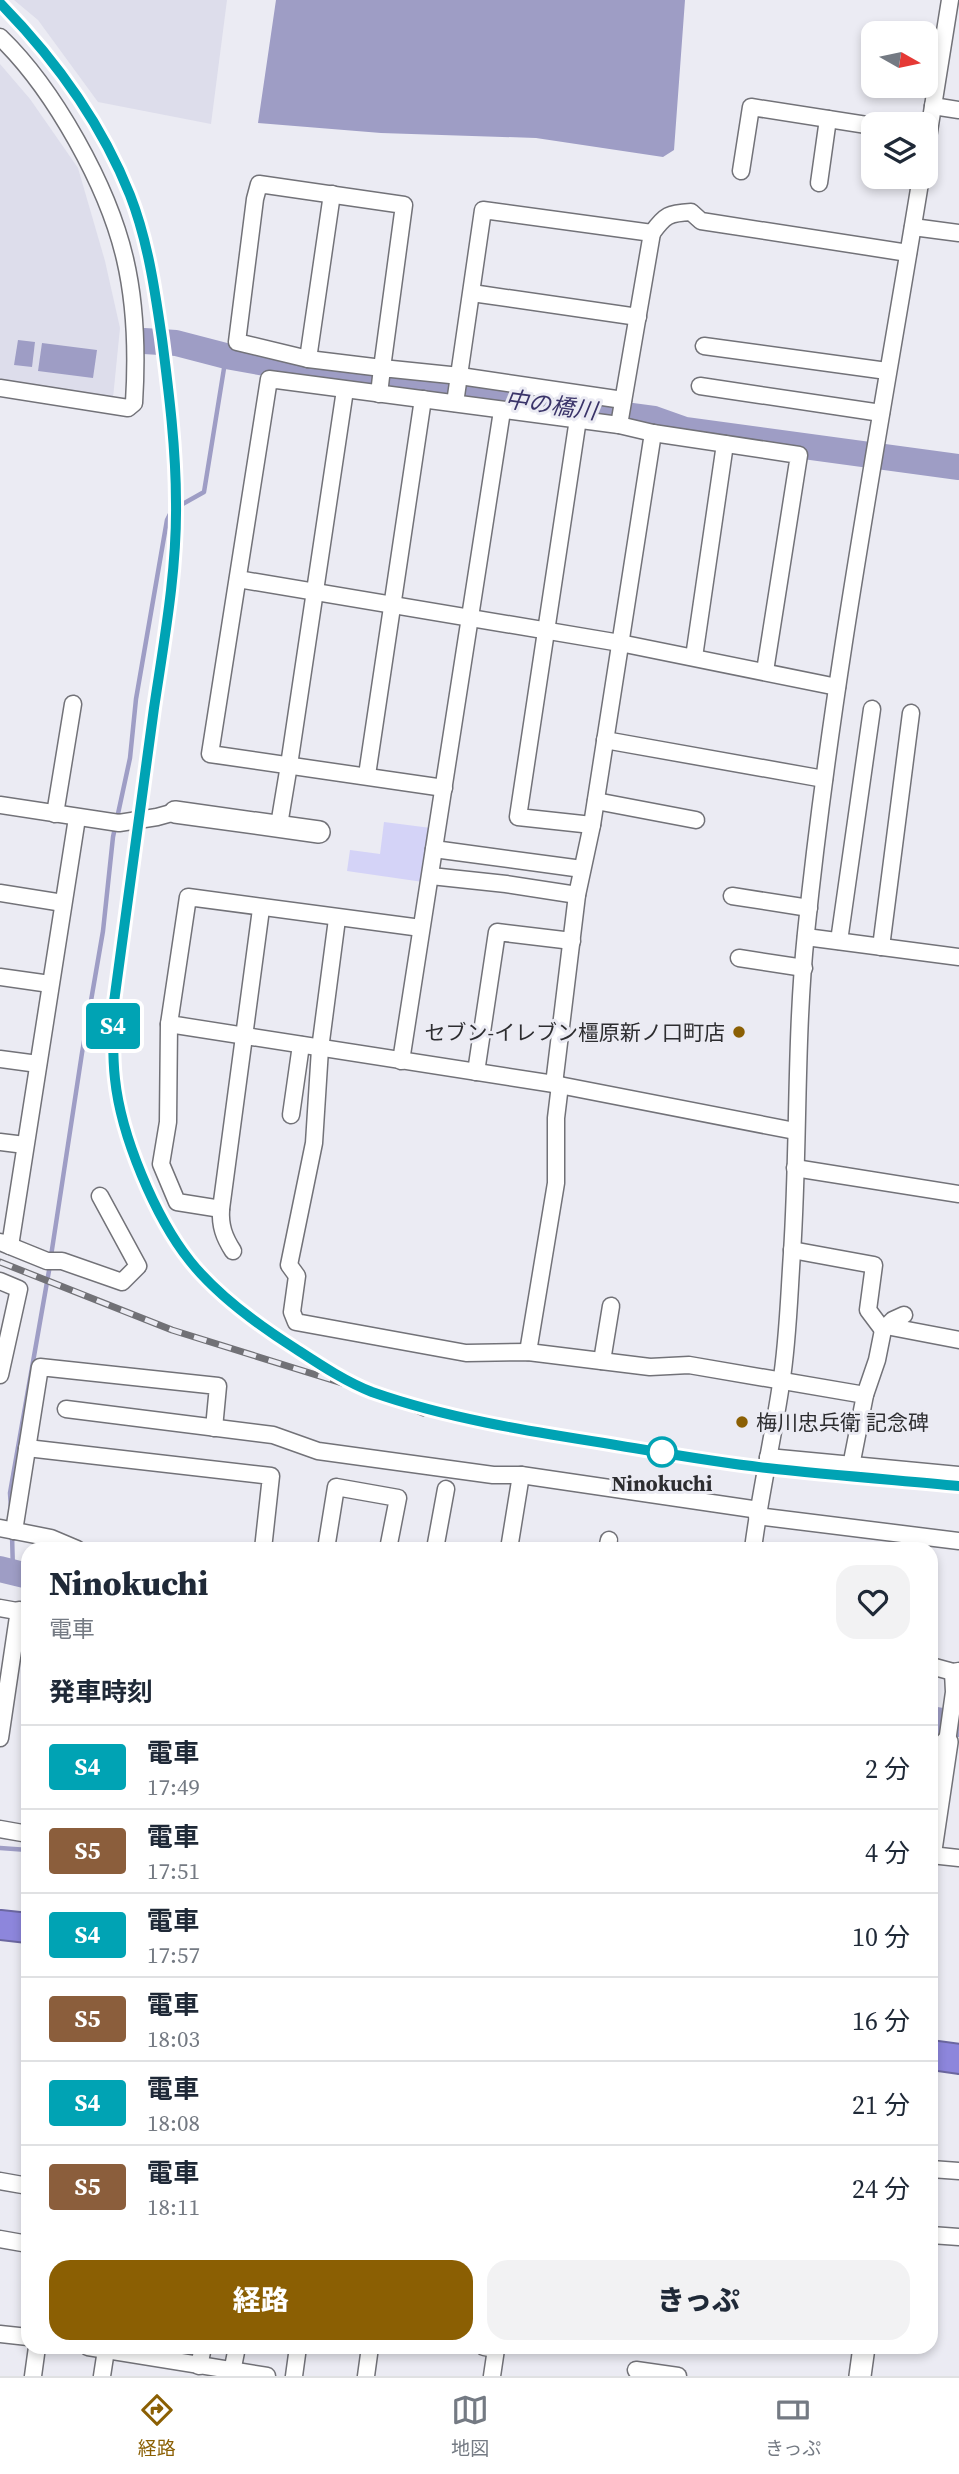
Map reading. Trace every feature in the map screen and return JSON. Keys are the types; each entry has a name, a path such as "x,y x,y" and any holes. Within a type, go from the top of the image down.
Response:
{"highway":[{"path":"0,1925 21,1927"},
{"path":"938,2056 959,2059"}],"street":[{"path":"932,112 953,3"},
{"path":"0,37 53,101 85,155 106,201 125,258 133,311 136,370 134,403 128,408 0,388"},
{"path":"933,106 959,110"},
{"path":"741,171 751,107 861,124"},
{"path":"819,183 828,119"},
{"path":"380,382 404,205 260,184 255,199 237,342 308,359 423,399 458,390 502,411 578,419 621,412"},
{"path":"754,1542 782,1382 792,1250 795,1131 806,937 824,779 836,687 919,189"},
{"path":"308,359 332,194"},
{"path":"458,390 483,210 652,233"},
{"path":"621,412 652,233 663,217 691,212 701,222 908,253"},
{"path":"913,227 959,233"},
{"path":"472,293 638,317"},
{"path":"704,346 887,371"},
{"path":"444,788 210,754 269,379 345,390 380,382 621,412 653,433 799,455 765,671"},
{"path":"699,386 881,413"},
{"path":"279,825 345,390"},
{"path":"367,775 423,399"},
{"path":"401,1061 502,411"},
{"path":"578,419 519,817 592,825"},
{"path":"528,1352 556,1183 557,1085 577,895 596,801 653,433"},
{"path":"694,657 725,444"},
{"path":"237,579 620,643 836,687"},
{"path":"55,814 73,704"},
{"path":"839,941 873,709"},
{"path":"881,947 911,713"},
{"path":"605,740 824,779"},
{"path":"596,801 696,820"},
{"path":"0,805 119,823 175,812 319,832"},
{"path":"77,818 25,1145 5,1244 47,1261 62,1261 122,1282 138,1266 100,1196"},
{"path":"434,849 582,869"},
{"path":"506,884 509,859"},
{"path":"431,876 577,895"},
{"path":"0,893 63,903"},
{"path":"732,896 809,908"},
{"path":"221,1209 177,1202 161,1164 168,1122 169,1024 188,897 261,909 421,928"},
{"path":"233,1251 224,1238 220,1222 221,1209 261,909"},
{"path":"337,919 320,1049 314,1143 289,1265 297,1276 292,1312 296,1322 466,1353 528,1352 650,1367 689,1364 865,1395"},
{"path":"476,1072 498,932 572,941"},
{"path":"806,937 959,957"},
{"path":"739,958 804,968"},
{"path":"0,977 50,984"},
{"path":"169,1024 557,1085 795,1131"},
{"path":"291,1115 301,1045"},
{"path":"0,1059 37,1065"},
{"path":"0,1142 25,1145"},
{"path":"795,1168 959,1194"},
{"path":"792,1250 874,1265 868,1310 884,1328 959,1340"},
{"path":"0,1281 19,1289 0,1375"},
{"path":"602,1361 611,1306"},
{"path":"851,1466 865,1395 884,1328 904,1315"},
{"path":"60,1542 7,1530 27,1448 40,1367 218,1386 214,1428"},
{"path":"66,1409 273,1435 318,1451 493,1475 521,1475 758,1513 959,1541"},
{"path":"27,1448 271,1476 264,1542"},
{"path":"768,1457 959,1475"},
{"path":"510,1542 521,1475"},
{"path":"327,1542 336,1487 398,1498 389,1542"},
{"path":"436,1542 446,1489"},
{"path":"0,1608 21,1611"},
{"path":"0,1738 21,1622"},
{"path":"938,1667 956,1671 938,1804"},
{"path":"0,1829 21,1833"},
{"path":"938,1854 959,1858"},
{"path":"938,2170 959,2171"},
{"path":"0,2181 21,2185"},
{"path":"938,2236 959,2237"},
{"path":"0,2239 21,2243"},
{"path":"0,2334 21,2336"},
{"path":"33,2376 36,2354"},
{"path":"102,2376 105,2354"},
{"path":"154,2354 199,2366 267,2376"},
{"path":"199,2366 202,2354"},
{"path":"232,2372 236,2354"},
{"path":"294,2376 297,2354"},
{"path":"366,2376 369,2354"},
{"path":"492,2376 495,2354"},
{"path":"860,2376 863,2354"},
{"path":"636,2370 678,2376"}],"shaded area":[{"path":"14,0 227,0 211,124 98,102 38,20"},
{"path":"276,0 685,0 674,150 663,157 536,138 381,133 258,123"},
{"path":"0,64 30,99 78,168 105,261 120,328 113,398 0,381"},
{"path":"18,340 35,342 32,367 14,365"},
{"path":"42,343 97,350 93,378 38,371"},
{"path":"384,822 431,828 423,882 347,871 350,850 380,854"}],"waterway":[{"name":"中の橋川","path":"144,341 176,343 226,356 351,378 654,419 685,430 959,467"},
{"path":"51,1256 103,931 113,837 130,758 136,699 167,520 172,510 204,492 226,356"},
{"path":"11,1508 10,1493 50,1265"},
{"path":"12,1534 13,1572"},
{"path":"0,1569 21,1574"},
{"path":"938,1720 959,1724"},
{"path":"0,1848 21,1850"}],"railway":[{"path":"0,3 39,46 75,93 105,142 130,195 150,266 170,400 176,503 172,582 114,1002 116,1076 127,1128 156,1207 180,1248 213,1286 239,1310 297,1350 360,1385 423,1413"},
{"path":"0,1262 172,1330 342,1383"},
{"path":"413,1403 548,1435 616,1447 822,1473 959,1486"}],"train":[{"name":"S4","path":"0,3 26,30 74,90 96,125 130,195 152,270 164,357 174,456 176,513 172,570 114,1002 112,1043 115,1082 124,1119 149,1193 168,1229 191,1262 248,1315 313,1360 370,1391 441,1411 541,1433 765,1468 959,1486"}],"place":[{"name":"セブン-イレブン橿原新ノ口町店","path":"739,1032"},
{"name":"梅川忠兵衛 記念碑","path":"742,1422"},
{"name":"Ninokuchi","path":"662,1452"}]}
